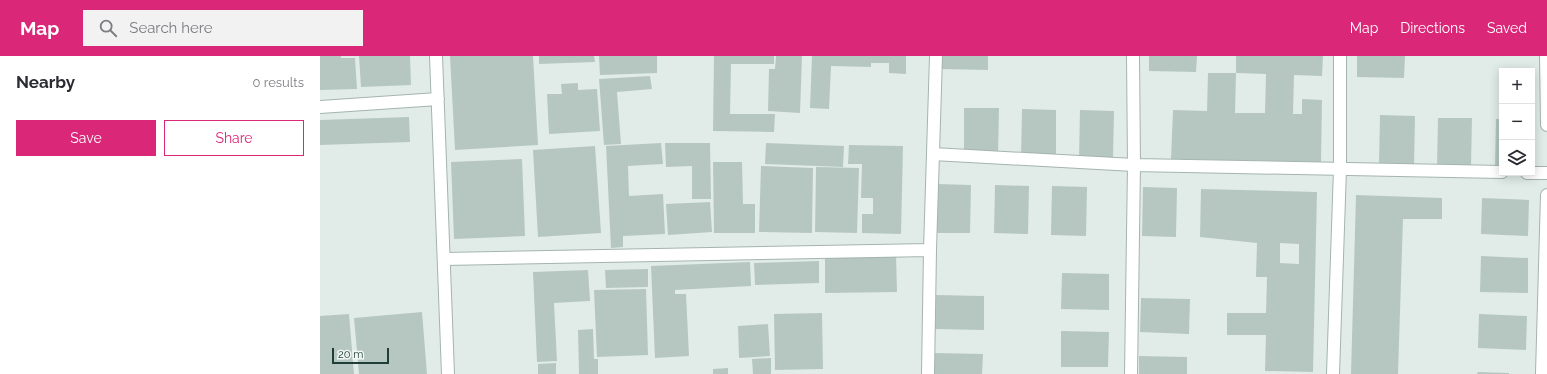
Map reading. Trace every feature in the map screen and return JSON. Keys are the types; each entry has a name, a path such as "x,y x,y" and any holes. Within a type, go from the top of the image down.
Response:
{"street":[{"path":"436,56 448,374"},
{"path":"928,374 936,56"},
{"path":"1131,374 1134,165 1133,56"},
{"path":"1333,374 1340,169 1340,56"},
{"path":"1546,56 1547,125"},
{"path":"320,107 438,99"},
{"path":"933,154 1134,165 1499,172"},
{"path":"1535,173 1547,173"},
{"path":"1542,374 1547,195"},
{"path":"444,259 930,250"}],"building":[{"path":"320,56 355,58 357,89 320,90"},
{"path":"359,56 410,56 411,85 361,87"},
{"path":"450,56 533,56 538,145 455,150"},
{"path":"539,56 594,56 595,62 539,64"},
{"path":"599,56 657,56 657,73 600,75"},
{"path":"714,56 774,56 774,64 731,64 730,114 775,114 774,132 713,131"},
{"path":"776,56 802,56 800,113 768,111 769,69 775,69"},
{"path":"812,56 906,56 906,74 889,73 889,63 871,63 871,67 831,66 829,109 810,108"},
{"path":"941,56 988,56 988,70 941,69"},
{"path":"1149,56 1197,56 1196,72 1149,71"},
{"path":"1236,56 1323,56 1322,76 1294,75 1293,114 1302,114 1302,99 1322,100 1321,162 1171,159 1173,110 1207,111 1208,73 1236,73","holes":["1236,73 1266,74 1265,113 1235,113"]},
{"path":"1357,56 1405,56 1404,78 1357,77"},
{"path":"650,76 652,89 617,92 621,144 604,145 599,79"},
{"path":"578,83 578,90 597,89 600,131 549,134 547,94 562,94 561,84"},
{"path":"964,108 999,108 998,157 964,156"},
{"path":"1022,109 1056,110 1056,158 1021,158"},
{"path":"1080,110 1114,111 1113,159 1079,159"},
{"path":"1380,115 1415,116 1414,166 1379,164"},
{"path":"409,117 410,142 320,145 320,120"},
{"path":"1438,118 1472,118 1471,167 1437,166"},
{"path":"1496,119 1499,119 1499,167 1495,167"},
{"path":"661,143 663,164 628,166 629,196 663,194 665,234 623,236 623,247 611,248 606,146"},
{"path":"665,143 710,143 711,199 692,199 692,166 666,167"},
{"path":"766,143 844,146 843,167 765,164"},
{"path":"849,145 903,146 901,234 862,233 862,214 873,214 873,198 861,198 862,164 848,164"},
{"path":"595,146 601,233 538,237 533,150"},
{"path":"522,159 525,236 454,239 451,162"},
{"path":"713,162 742,162 743,204 755,204 755,233 714,233"},
{"path":"761,166 813,168 812,233 759,232"},
{"path":"816,167 859,168 857,233 815,232"},
{"path":"937,184 971,185 970,233 936,233"},
{"path":"995,185 1029,186 1028,234 994,233"},
{"path":"1052,186 1087,187 1086,236 1051,235"},
{"path":"1143,187 1177,188 1176,237 1142,236"},
{"path":"1201,189 1317,192 1313,372 1265,371 1266,335 1227,335 1227,313 1266,313 1267,277 1256,277 1257,243 1200,237","holes":["1280,243 1299,244 1299,264 1280,263"]},
{"path":"1356,195 1442,198 1442,219 1403,219 1398,374 1351,374"},
{"path":"1482,198 1529,200 1528,236 1481,234"},
{"path":"710,202 712,232 668,235 666,204"},
{"path":"896,255 897,292 825,293 825,256"},
{"path":"1481,256 1528,258 1528,293 1480,292"},
{"path":"819,261 819,283 755,285 754,263"},
{"path":"750,262 751,286 675,290 675,294 686,294 689,356 655,358 651,266"},
{"path":"648,269 648,287 606,288 605,270"},
{"path":"588,270 590,301 554,303 557,361 537,362 533,272"},
{"path":"1062,273 1109,274 1109,310 1061,309"},
{"path":"646,289 648,355 597,357 594,290"},
{"path":"936,295 984,296 984,330 935,329"},
{"path":"1141,298 1190,299 1189,334 1140,332"},
{"path":"422,312 427,374 359,374 354,318"},
{"path":"822,313 823,369 775,370 774,314"},
{"path":"349,314 354,374 320,374 320,316"},
{"path":"1479,314 1527,316 1526,350 1478,348"},
{"path":"768,324 770,356 739,358 738,326"},
{"path":"593,329 594,359 598,359 598,374 579,374 578,330"},
{"path":"1061,331 1109,332 1108,367 1061,367"},
{"path":"934,353 983,354 982,374 934,374"},
{"path":"1139,356 1187,357 1187,374 1139,374"},
{"path":"771,358 771,374 753,374 752,359"},
{"path":"556,363 556,374 538,374 538,364"},
{"path":"728,368 728,374 713,374 713,369"},
{"path":"1478,372 1509,373 1509,374 1477,374"}]}
